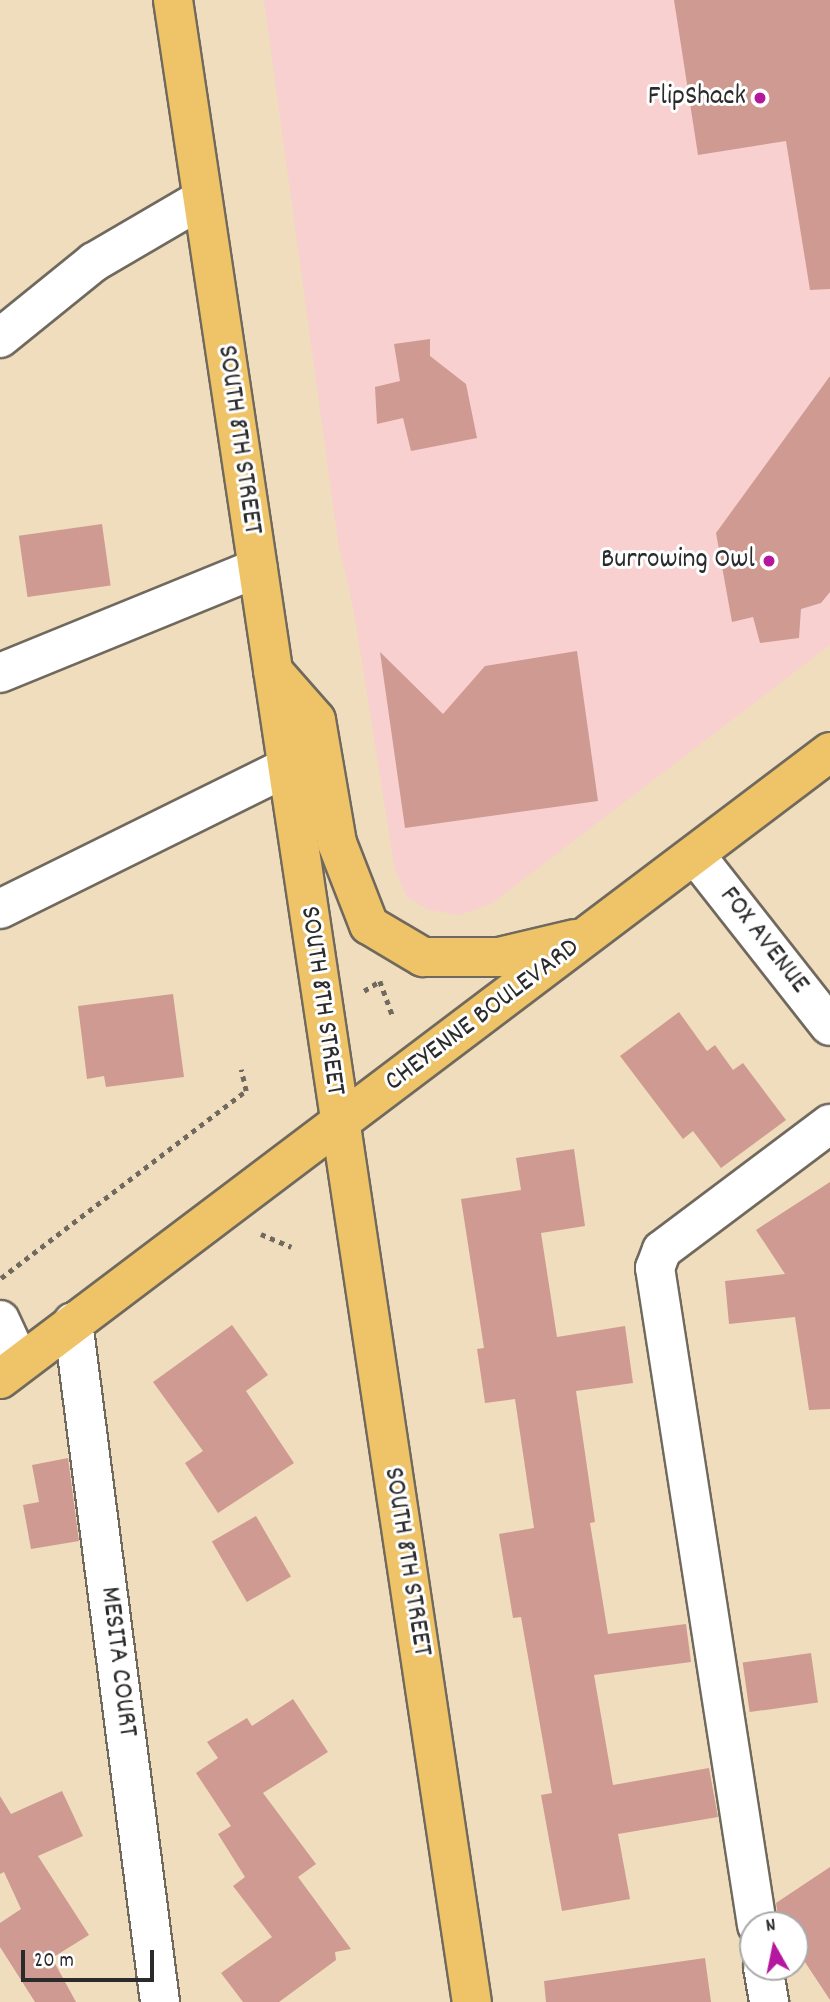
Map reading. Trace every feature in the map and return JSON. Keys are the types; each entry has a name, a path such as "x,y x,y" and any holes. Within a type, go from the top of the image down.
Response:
{"main road":[{"name":"SOUTH 8TH STREET","path":"173,0 472,2002"},
{"path":"273,671 316,720 337,842 369,925 423,957 499,957 588,937"},
{"name":"CHEYENNE BOULEVARD","path":"10,1371 696,856 830,752"}],"street":[{"path":"0,338 94,262 202,200"},
{"path":"0,673 257,568"},
{"path":"0,909 287,766"},
{"name":"FOX AVENUE","path":"696,856 830,1026"},
{"path":"755,1911 654,1268 662,1250 830,1124"},
{"path":"0,1320 10,1371"},
{"name":"MESITA COURT","path":"73,1322 160,2002"},
{"path":"765,1981 769,2002"}],"path":[{"path":"384,974 380,981 393,1017"},
{"path":"0,1279 246,1091 241,1070"}],"shaded area":[{"path":"264,0 830,0 830,645 491,904 459,915 429,910 407,897 395,870 353,606 338,541"}],"building":[{"path":"674,0 830,0 830,289 810,290 786,141 698,155"},
{"path":"430,339 430,356 466,384 477,438 411,451 403,418 377,424 375,387 400,381 394,344"},
{"path":"830,376 830,592 821,603 801,609 799,638 760,643 753,617 732,622 716,533"},
{"path":"102,524 111,585 27,597 19,536"},
{"path":"577,651 598,801 405,828 380,652 443,714 485,666"},
{"path":"173,994 184,1077 106,1087 104,1076 87,1079 78,1006"},
{"path":"679,1012 707,1051 715,1045 733,1070 743,1063 786,1120 721,1168 693,1131 683,1139 620,1056"},
{"path":"574,1149 585,1226 541,1233 557,1337 625,1326 633,1383 576,1391 595,1522 590,1523 608,1634 686,1624 691,1662 594,1675 613,1785 709,1768 718,1817 618,1834 630,1899 562,1911 541,1795 552,1793 521,1617 513,1618 499,1534 534,1528 515,1399 485,1403 477,1349 484,1348 461,1199 521,1190 516,1158"},
{"path":"830,1182 830,1409 809,1410 795,1317 729,1324 725,1281 785,1274 756,1230"},
{"path":"232,1325 268,1375 246,1391 294,1463 218,1513 185,1463 203,1451 153,1382"},
{"path":"68,1458 79,1541 31,1549 23,1505 39,1502 32,1465"},
{"path":"256,1516 291,1577 247,1602 212,1542"},
{"path":"811,1653 818,1703 750,1712 743,1663"},
{"path":"293,1699 328,1752 263,1793 316,1864 298,1877 351,1949 335,1952 336,1960 279,2002 243,2002 221,1973 272,1937 233,1886 245,1877 218,1834 231,1826 196,1773 218,1758 207,1742 247,1718 252,1726"},
{"path":"62,1791 83,1836 38,1856 89,1935 52,1958 76,2002 35,2002 0,1947 0,1923 21,1909 4,1872 0,1874 0,1796 11,1814"},
{"path":"830,1867 830,2000 809,1968 809,1911 777,1911 776,1903"},
{"path":"705,1958 711,2002 546,2002 544,1981"}],"place":[{"name":"FlipShack","path":"760,98"},
{"name":"Burrowing Owl","path":"769,561"}]}
